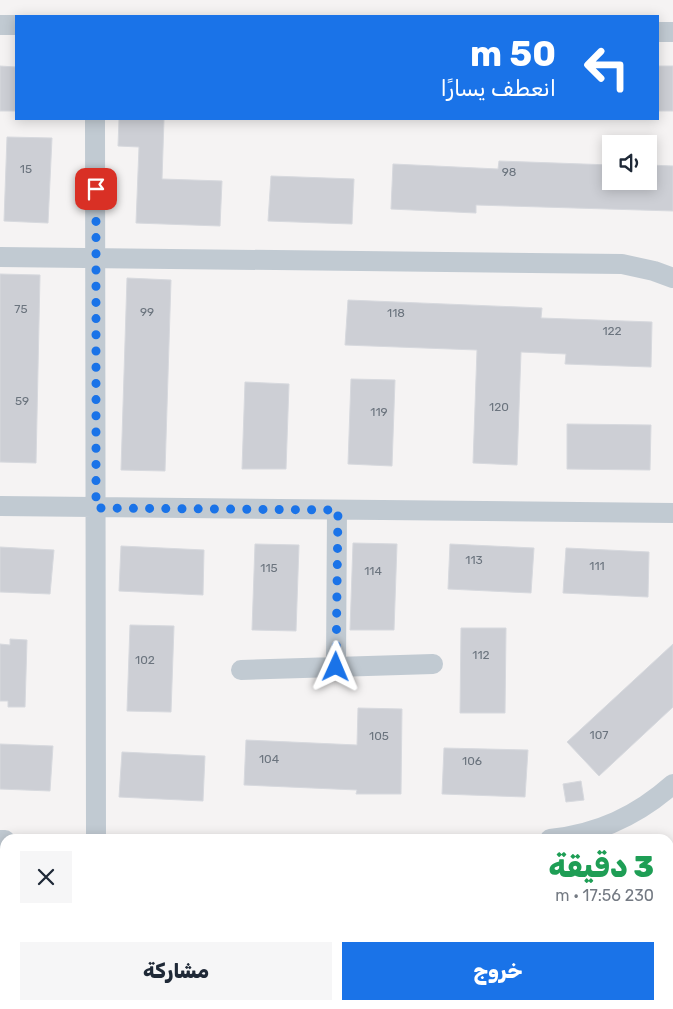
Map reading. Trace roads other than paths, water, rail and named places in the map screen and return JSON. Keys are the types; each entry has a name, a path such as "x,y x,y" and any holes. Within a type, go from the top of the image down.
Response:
{"street":[{"path":"0,25 15,25"},
{"path":"659,32 673,32"},
{"path":"95,120 96,834"},
{"path":"0,256 96,259 622,264 654,271 673,278"},
{"path":"0,506 673,513"},
{"path":"336,667 338,510"},
{"path":"241,670 433,664"},
{"path":"579,834 606,827 642,808 673,784"}]}
